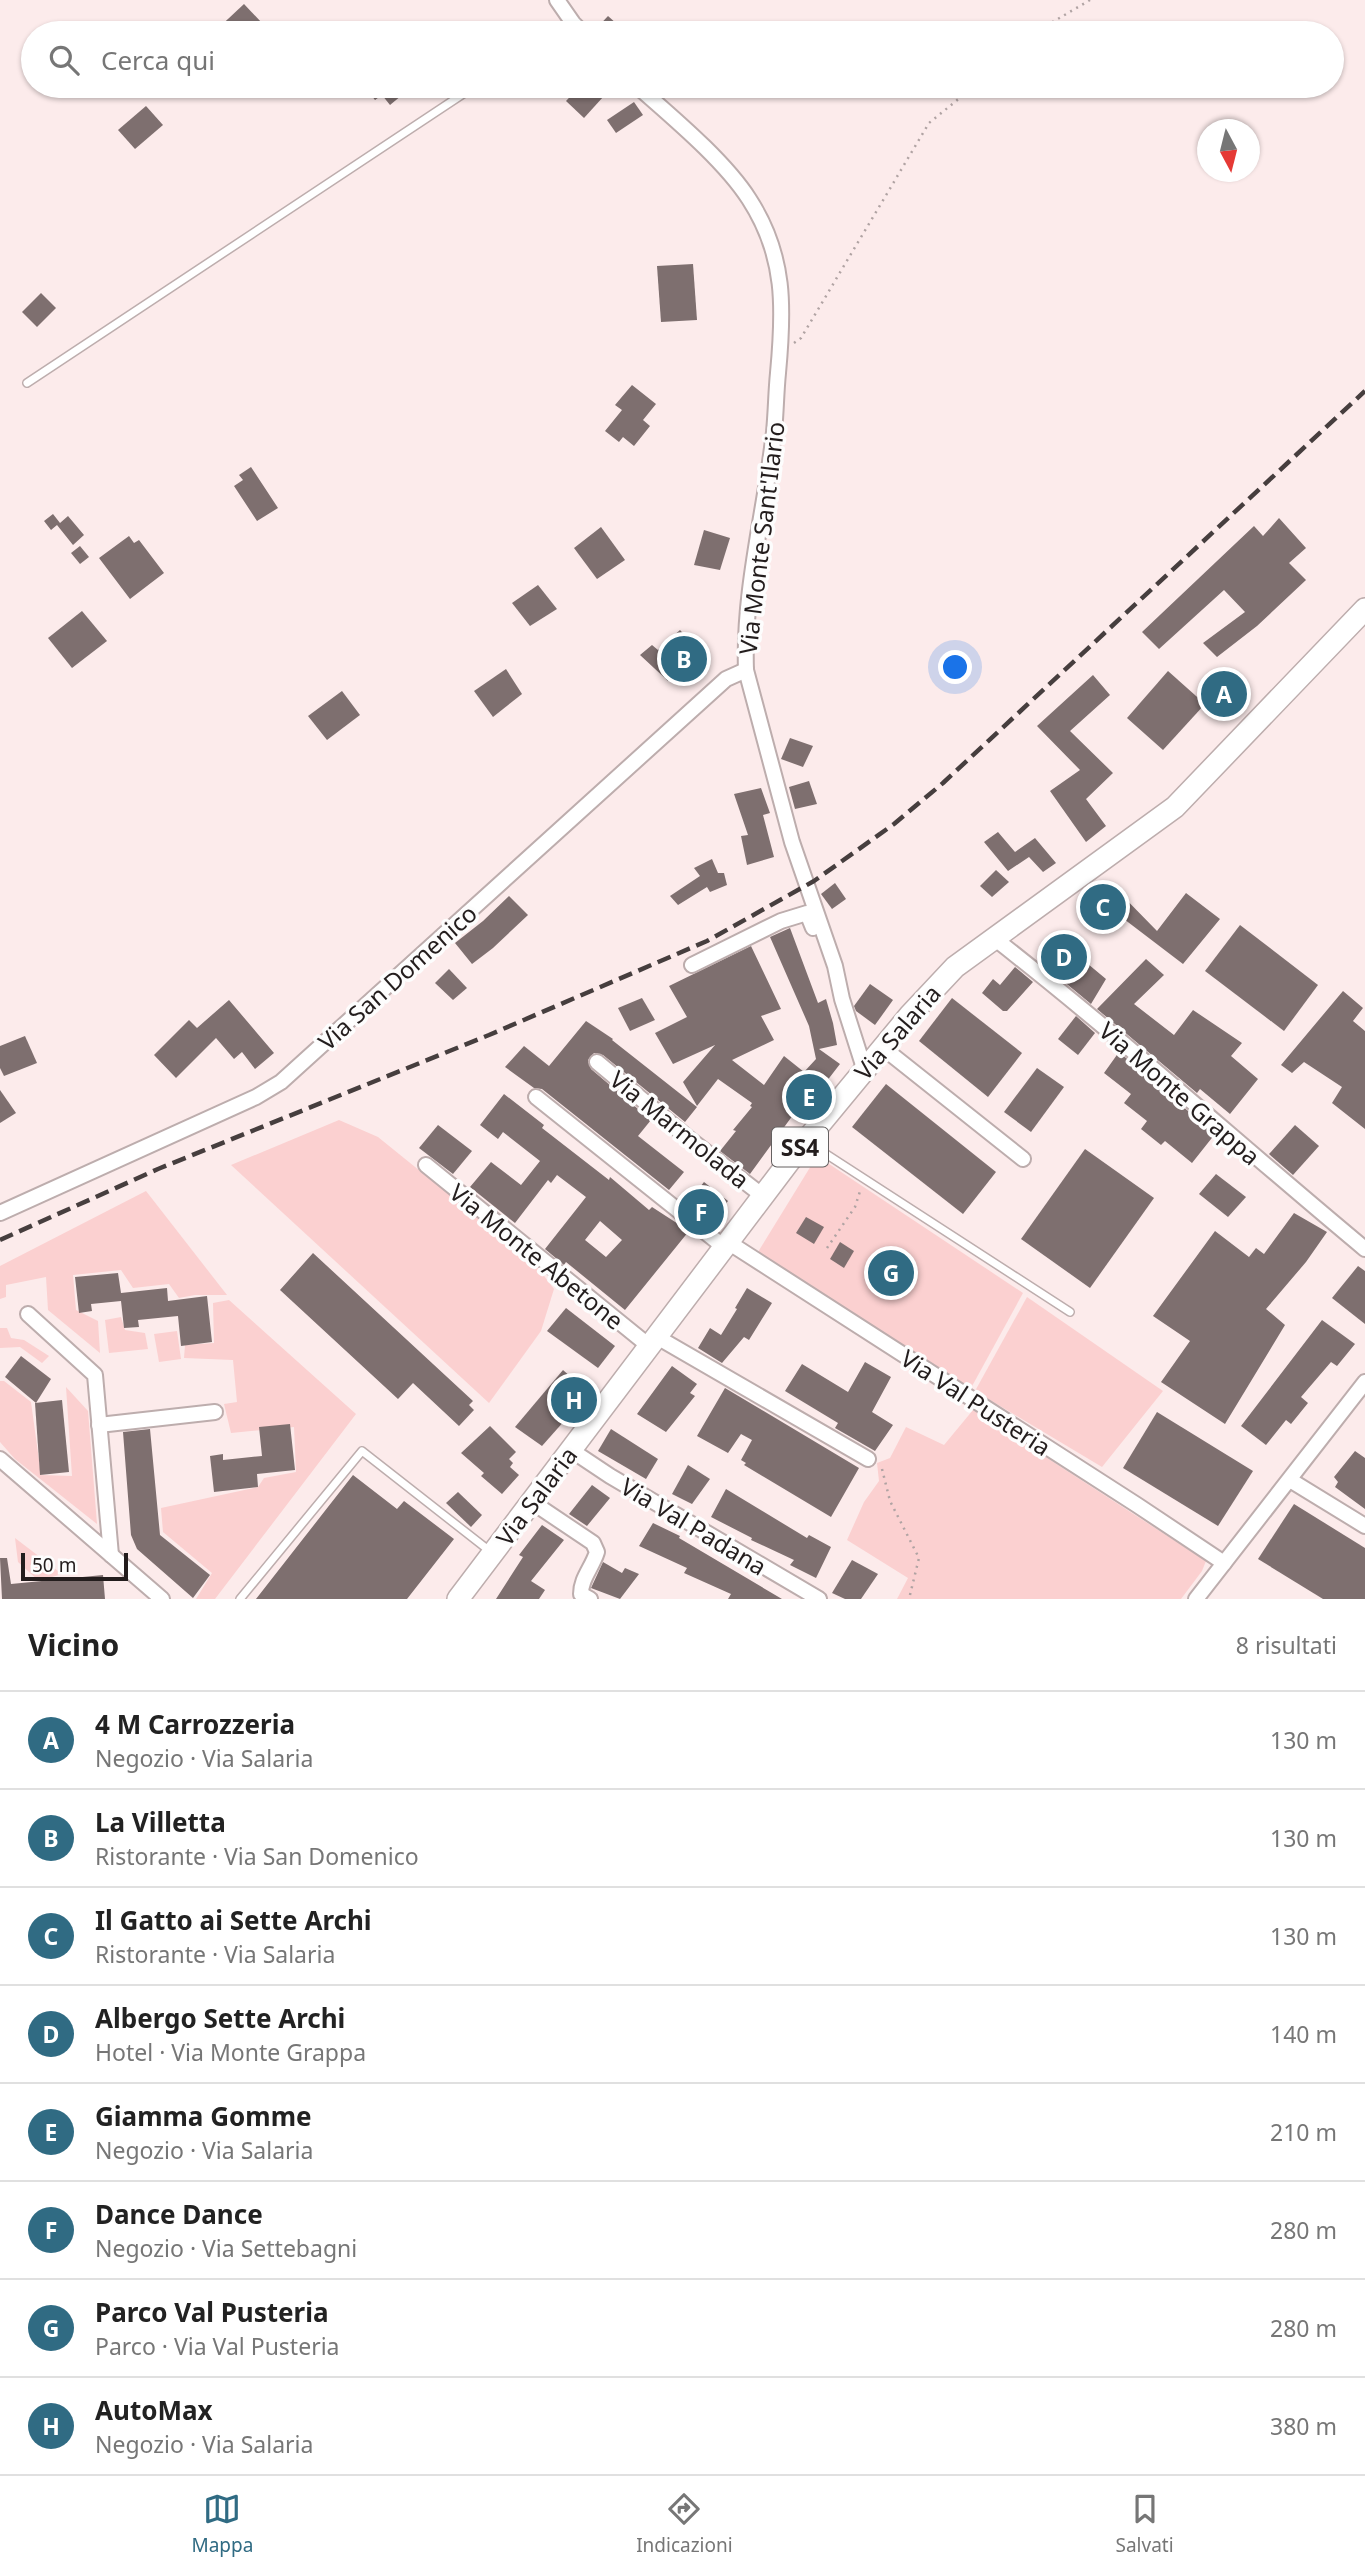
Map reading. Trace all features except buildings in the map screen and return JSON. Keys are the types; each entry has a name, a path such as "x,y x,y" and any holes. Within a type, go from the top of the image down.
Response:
{"main road":[{"name":"Via Salaria","path":"458,1599 806,1140 882,1047 955,967 1175,807 1365,609"}],"street":[{"path":"557,0 573,21"},
{"name":"Via Monte Sant'Ilario","path":"651,98 737,181 760,218 777,267 782,296 780,354 774,432 752,576 745,648 746,670 792,842 835,966 842,999 864,1068"},
{"name":"Via San Domenico","path":"0,1213 256,1097 281,1082 726,679 746,670"},
{"path":"692,965 781,921 807,913 830,976 838,981"},
{"name":"Via Monte Grappa","path":"994,939 1145,1061 1365,1249"},
{"path":"882,1047 1023,1159"},
{"name":"Via Marmolada","path":"597,1062 763,1196"},
{"name":"Via Val Pusteria","path":"536,1097 726,1245 1224,1563"},
{"name":"Via Monte Abetone","path":"426,1165 653,1342 868,1459"},
{"path":"28,1314 94,1375 111,1555"},
{"path":"1196,1599 1365,1382"},
{"path":"99,1425 215,1412"},
{"name":"Via Val Padana","path":"571,1450 610,1476 819,1599"},
{"path":"0,1459 111,1555 145,1594 162,1599"},
{"path":"1290,1480 1365,1526"},
{"path":"532,1502 593,1543 597,1552 593,1565 581,1582 581,1594 590,1599"}],"lane":[{"path":"27,383 457,98"},
{"path":"806,1140 1070,1312"},
{"path":"240,1599 362,1451 493,1553"}],"path":[{"path":"1054,21 1090,0"},
{"path":"780,354 801,338 929,123 960,98"},
{"path":"827,1248 855,1207 863,1178"},
{"path":"882,1469 890,1501 919,1558 909,1599"}],"shaded area":[{"path":"339,1120 378,1137 535,1264 554,1289 541,1331 489,1403 231,1165"},
{"path":"817,1156 1023,1293 971,1388 758,1252"},
{"path":"146,1191 227,1295 179,1298 169,1284 133,1288 121,1270 73,1275 76,1310 98,1321 100,1353 48,1310 46,1277 6,1285 6,1297 0,1299 0,1266"},
{"path":"1027,1297 1163,1391 1102,1467 975,1391"},
{"path":"229,1300 356,1414 215,1599 196,1599 212,1573 163,1532 161,1508 258,1487 264,1478 296,1472 294,1427 231,1433 224,1404 237,1402 233,1360 184,1358 185,1345 214,1343 213,1303"},
{"path":"121,1317 125,1330 145,1333 148,1349 109,1353 105,1320"},
{"path":"0,1328 7,1328 11,1338 24,1340 49,1356 42,1363 20,1347 0,1348"},
{"path":"177,1331 181,1359 159,1362 154,1334"},
{"path":"0,1381 4,1381 31,1402 41,1475 72,1476 66,1387 88,1411 97,1524 15,1459 0,1442"},
{"path":"973,1410 1206,1561 1202,1571 1181,1599 897,1599 908,1578 847,1540 864,1502 879,1481 877,1463 890,1458 906,1427 944,1445"},
{"path":"15,1538 62,1574 39,1581 18,1562"}],"railway":[{"path":"0,1240 158,1169 489,1035 707,941 814,881 894,824 943,783 1365,391"}],"place":[{"name":"La Villetta","path":"684,659"},
{"name":"4 M Carrozzeria","path":"1224,694"},
{"name":"Il Gatto ai Sette Archi","path":"1103,907"},
{"name":"Albergo Sette Archi","path":"1064,957"},
{"name":"Giamma Gomme","path":"809,1097"},
{"name":"Dance Dance","path":"701,1212"},
{"name":"Parco Val Pusteria","path":"891,1273"},
{"name":"AutoMax","path":"574,1400"}]}
